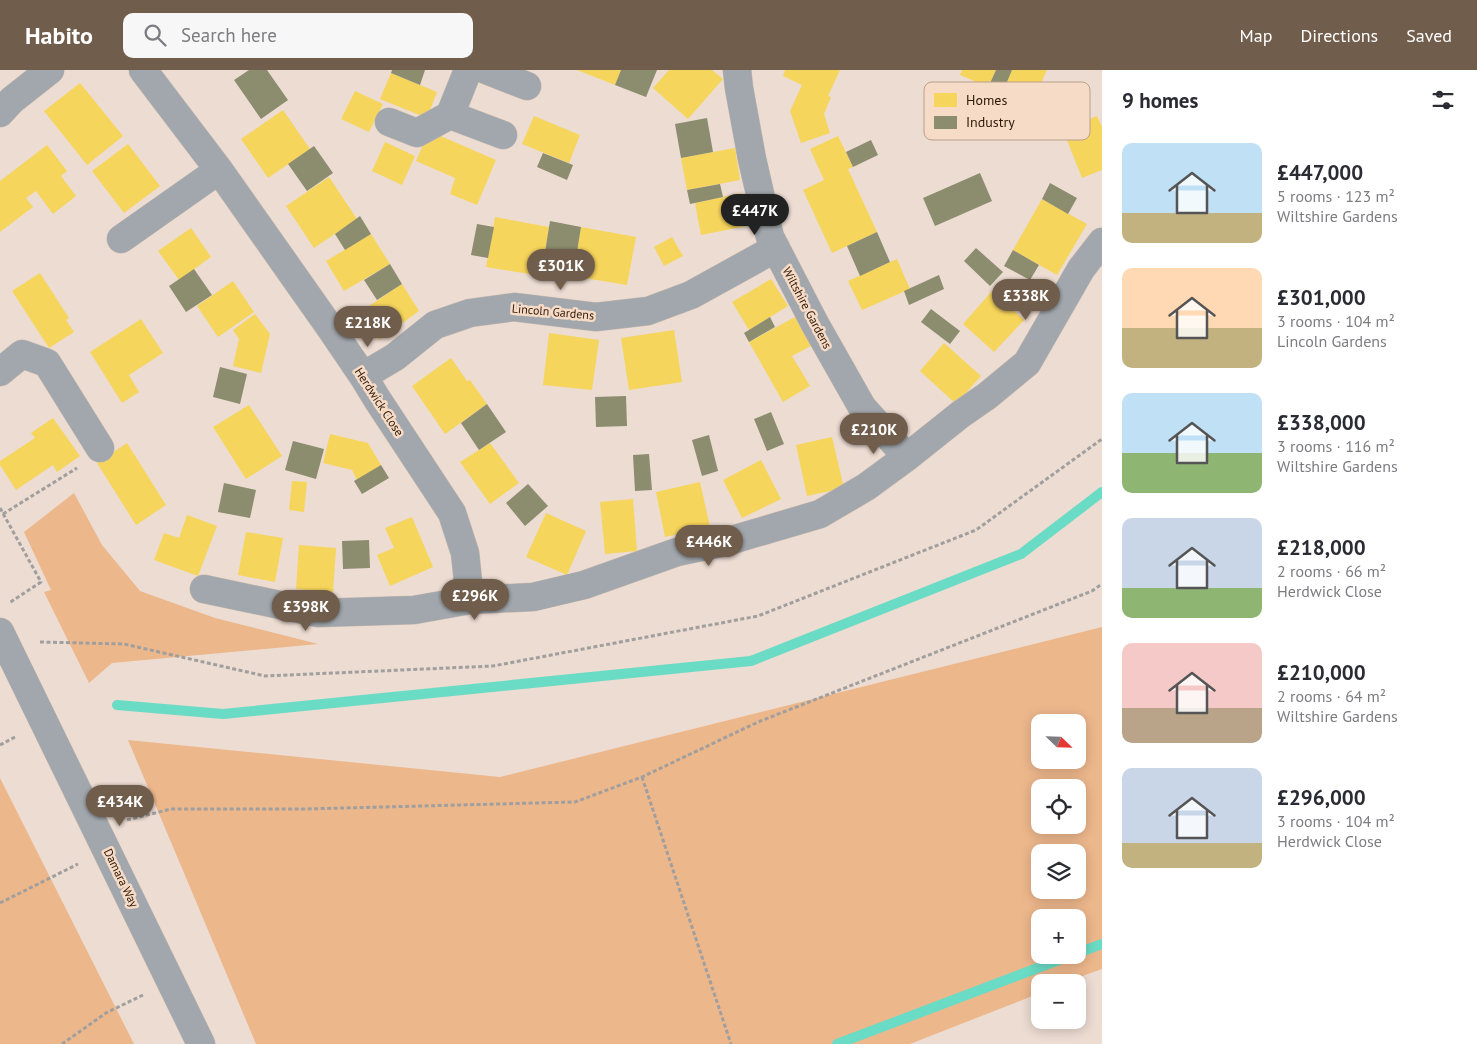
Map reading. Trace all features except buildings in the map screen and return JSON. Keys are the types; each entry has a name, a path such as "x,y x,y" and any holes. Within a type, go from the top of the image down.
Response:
{"street":[{"path":"0,113 12,100 50,70"},
{"name":"Herdwick Close","path":"144,70 219,170 363,376 452,513 465,553 470,600"},
{"path":"389,122 417,133 450,115 468,70"},
{"path":"486,70 527,86"},
{"name":"Wiltshire Gardens","path":"737,70 752,158 770,237 815,324 862,407 907,457"},
{"path":"450,115 504,135"},
{"path":"121,239 219,170"},
{"path":"204,590 318,613 414,610 470,600 532,597 584,585 677,552 725,542 820,514 866,487 907,457 987,396 1026,363 1082,269 1102,242"},
{"name":"Lincoln Gardens","path":"363,376 395,357 435,325 470,313 514,307 596,317 648,311 691,295 776,248"},
{"path":"0,372 22,354 47,363 91,456"},
{"name":"Damara Way","path":"0,632 201,1044"}],"path":[{"path":"3,514 91,456"},
{"path":"0,508 41,582 8,604"},
{"path":"97,828 171,809 305,809 575,802 642,777 758,722 1092,591 1102,584"},
{"path":"0,745 15,737"},
{"path":"642,777 731,1044"},
{"path":"0,903 78,864"},
{"path":"62,1044 106,1013 171,982"}],"shaded area":[{"path":"74,493 102,545 140,591 215,618 318,644 112,663 89,683 44,592 51,590 24,532"},
{"path":"1102,627 1102,969 1086,975 1031,974 1031,997 910,1044 256,1044 128,740 500,777"},
{"path":"0,778 134,1044 0,1044"}],"waterway":[{"path":"117,705 223,714 751,661 1021,554 1102,492"},
{"path":"1086,950 1102,944"},
{"path":"837,1044 1048,964"}]}
